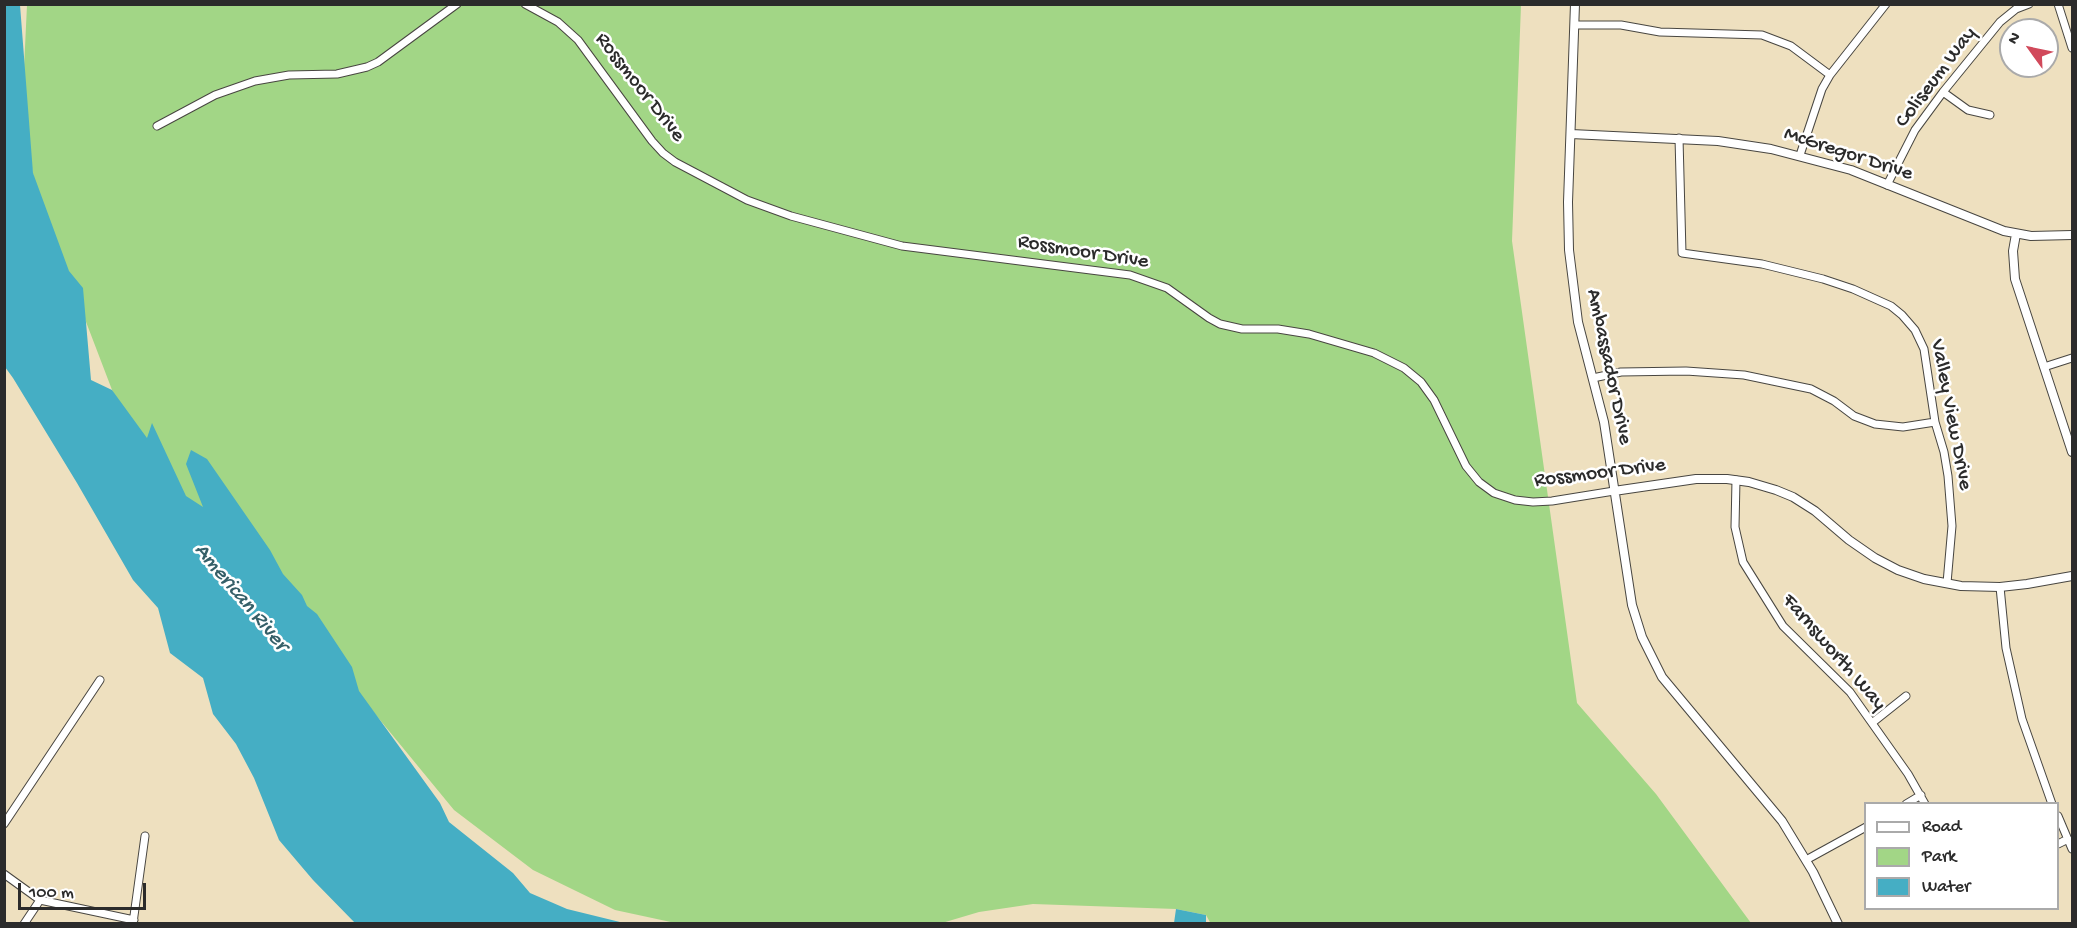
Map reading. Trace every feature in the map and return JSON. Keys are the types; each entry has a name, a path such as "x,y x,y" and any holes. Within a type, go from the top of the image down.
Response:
{"street":[{"path":"157,126 215,95 255,81 289,75 337,74 367,67 378,62 457,4"},
{"name":"Rossmoor Drive","path":"525,4 558,22 578,40 663,153 675,162 747,200 791,216 902,246 1130,275 1167,288 1209,318 1229,327 1278,328 1309,334 1374,353 1404,368 1421,382 1434,400 1466,466 1486,488 1515,500 1552,501 1696,479 1736,480 1758,484 1793,497 1824,517 1849,540 1875,558 1910,574 1947,583 1978,587 2027,584 2073,576"},
{"name":"Ambassador Drive","path":"1575,4 1568,201 1569,250 1578,322 1604,422 1632,605 1649,654 1674,693 1776,814 1806,860 1838,924"},
{"path":"1800,155 1816,102 1830,75 1886,4"},
{"name":"Coliseum Way","path":"1887,185 1916,130 1943,92 2000,22 2016,9 2029,4"},
{"path":"2058,4 2073,48"},
{"path":"1575,25 1621,25 1660,32 1762,34 1791,46 1830,75"},
{"path":"1943,92 1968,110 1990,115"},
{"name":"McGregor Drive","path":"1570,134 1680,138 1736,143 1800,155 1851,171 1986,225 2016,234 2049,237 2073,236"},
{"name":"Valley View Drive","path":"1680,138 1682,253 1792,271 1853,290 1891,306 1911,324 1922,342 1951,500 1952,526 1947,583"},
{"path":"2016,234 2013,251 2015,279 2073,452"},
{"path":"2044,367 2073,358"},
{"path":"1593,378 1620,372 1686,371 1744,375 1811,389 1834,401 1854,416 1875,424 1903,427 1935,422"},
{"name":"Farnsworth Way","path":"1736,480 1735,527 1743,562 1784,626 1850,692 1924,802"},
{"path":"2000,587 2006,648 2022,719 2051,802"},
{"path":"4,824 100,680"},
{"path":"1872,723 1906,696"},
{"path":"1909,802 1921,795"},
{"path":"2059,818 2073,849"},
{"path":"1806,860 1864,828"},
{"path":"4,874 40,900 134,922 145,836"},
{"path":"2059,844 2068,839"},
{"path":"24,924 40,900"}],"green space":[{"path":"27,5 1521,5 1512,241 1577,703 1656,794 1751,923 1211,924 1206,915 1176,909 1033,904 979,912 942,923 680,924 615,910 533,870 454,810 334,664 214,548 122,416 36,191 22,111"}],"water":[{"name":"American River","path":"4,5 20,5 33,173 69,271 83,288 91,380 112,390 147,438 152,423 186,496 203,507 186,464 191,450 207,459 270,550 283,574 302,595 307,606 317,614 352,667 359,691 440,803 449,822 513,873 530,893 567,909 624,923 355,923 313,880 279,840 254,778 236,744 213,714 203,678 170,653 158,608 133,580 77,483 5,367"},
{"path":"1176,909 1206,915 1206,923 1174,923"}]}
